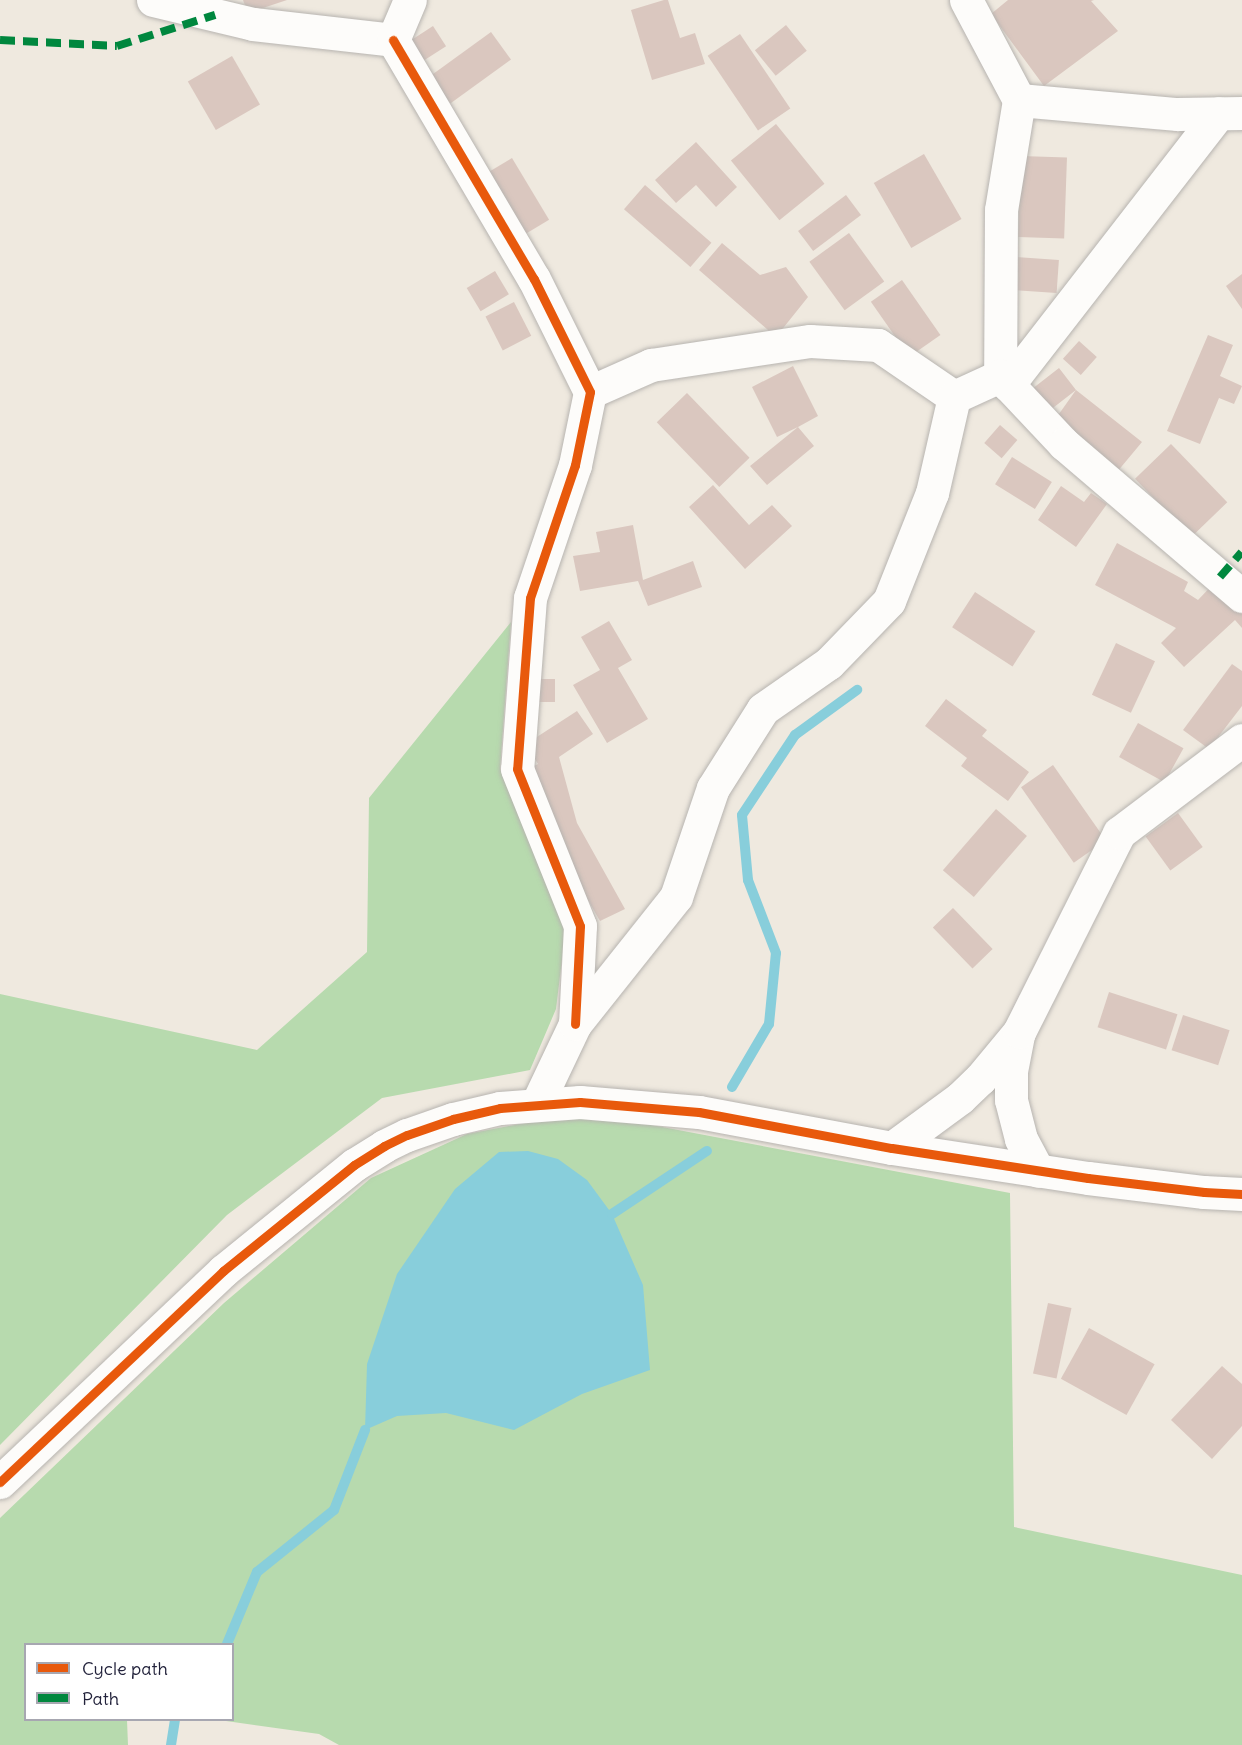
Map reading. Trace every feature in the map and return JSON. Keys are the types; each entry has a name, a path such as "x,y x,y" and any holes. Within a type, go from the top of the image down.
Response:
{"street":[{"path":"153,0 253,24 393,40"},
{"path":"393,40 410,0"},
{"path":"966,0 1019,100 1001,210 1004,381 1064,444 1242,596"},
{"path":"393,40 534,279 590,392 575,465 530,598 517,769 580,926 575,1024"},
{"path":"1019,100 1177,114 1230,113"},
{"path":"954,397 1004,381 1230,113"},
{"path":"590,392 651,366 810,341 878,345 954,397"},
{"path":"537,1104 575,1024 676,897 713,788 763,709 829,663 889,601 932,493 954,397"},
{"path":"892,1148 960,1098 987,1072 1019,1032 1119,833 1242,740"},
{"path":"1019,1032 1011,1072 1011,1100 1021,1138 1038,1171"},
{"path":"0,1482 223,1271 354,1165 384,1146 430,1127 500,1108 591,1102 699,1112 892,1148 1038,1171 1156,1187 1242,1194"}],"green space":[{"path":"511,622 500,769 566,927 556,1009 530,1070 382,1098 227,1215 0,1445 0,994 257,1050 367,952 369,798"},
{"path":"583,1112 1010,1193 1014,1527 1242,1575 1242,1745 339,1745 319,1734 226,1721 234,1721 234,1643 24,1643 24,1721 127,1721 128,1745 0,1745 0,1518 224,1303 371,1178 467,1134"}],"water":[{"path":"528,1151 558,1159 587,1180 612,1214 643,1285 650,1370 582,1394 514,1430 446,1413 397,1416 365,1430 367,1364 397,1274 455,1189 499,1152"}],"building":[{"path":"243,0 287,0 248,13"},
{"path":"668,0 680,38 695,33 705,64 652,80 631,10"},
{"path":"1008,0 1094,0 1091,1 1118,31 1044,86 991,14"},
{"path":"786,25 807,51 776,76 755,50"},
{"path":"433,26 446,46 423,61 410,41"},
{"path":"491,32 511,60 450,104 430,76"},
{"path":"740,34 790,109 758,130 708,56"},
{"path":"232,56 260,104 216,130 188,82"},
{"path":"776,124 824,184 779,220 731,161"},
{"path":"696,142 737,187 716,207 696,185 676,203 655,180"},
{"path":"924,154 962,219 911,248 874,183"},
{"path":"1021,156 1067,158 1064,239 1018,237"},
{"path":"512,158 549,220 521,237 484,175"},
{"path":"645,185 711,243 690,267 624,209"},
{"path":"846,195 861,215 813,251 798,231"},
{"path":"849,233 884,282 845,310 809,262"},
{"path":"722,243 760,275 786,267 808,297 776,337 699,270"},
{"path":"1015,257 1059,260 1057,293 1013,290"},
{"path":"495,271 509,294 481,311 467,288"},
{"path":"1242,274 1242,309 1226,286"},
{"path":"902,280 940,335 909,357 871,302"},
{"path":"514,302 531,336 503,350 485,317"},
{"path":"1208,335 1233,345 1220,376 1242,386 1234,404 1219,398 1200,444 1167,431"},
{"path":"1079,341 1097,357 1081,375 1063,359"},
{"path":"793,366 818,416 777,437 752,387"},
{"path":"1059,368 1076,390 1049,411 1032,389"},
{"path":"1076,390 1142,442 1117,472 1054,421"},
{"path":"687,393 750,458 719,487 657,422"},
{"path":"1000,425 1017,440 1002,458 984,443"},
{"path":"798,427 814,446 767,485 750,466"},
{"path":"1171,444 1227,502 1191,537 1135,479"},
{"path":"1012,457 1052,482 1035,509 995,484"},
{"path":"713,485 749,525 772,505 792,526 745,569 689,507"},
{"path":"1061,486 1084,502 1091,493 1107,504 1076,547 1038,520"},
{"path":"633,525 643,580 693,561 702,587 648,606 638,581 580,591 573,556 600,552 596,532"},
{"path":"1117,543 1188,582 1184,591 1198,600 1220,577 1242,598 1242,628 1235,620 1184,667 1161,643 1176,628 1095,585"},
{"path":"975,592 1035,631 1013,666 952,627"},
{"path":"609,621 632,660 618,668 648,719 607,743 573,685 600,670 581,637"},
{"path":"1116,643 1155,661 1131,713 1092,695"},
{"path":"1232,664 1242,671 1242,706 1209,749 1183,730"},
{"path":"535,679 555,679 555,702 535,702"},
{"path":"946,699 987,730 982,736 1029,772 1008,801 961,766 967,758 925,726"},
{"path":"577,711 593,734 559,757 577,823 625,909 600,921 557,846 532,767 538,764 526,744"},
{"path":"1138,723 1183,748 1165,782 1119,757"},
{"path":"1053,765 1106,840 1074,863 1021,787"},
{"path":"996,809 1027,836 974,897 943,870"},
{"path":"1178,813 1203,847 1170,870 1146,837"},
{"path":"953,908 993,949 972,968 933,927"},
{"path":"1109,992 1177,1014 1166,1049 1098,1027"},
{"path":"1183,1015 1230,1030 1218,1065 1172,1050"},
{"path":"1048,1303 1071,1308 1057,1378 1033,1373"},
{"path":"1089,1328 1155,1364 1126,1415 1061,1379"},
{"path":"1222,1366 1242,1384 1242,1426 1212,1459 1171,1420"}],"waterway":[{"path":"732,1087 769,1024 776,953 748,880 742,815 795,735 857,690"},
{"path":"612,1214 707,1151"},
{"path":"227,1643 257,1572 334,1510 365,1430"},
{"path":"171,1745 175,1721"}],"marked path":[{"path":"0,40 117,46 215,15"},
{"path":"1220,577 1242,552"}],"cycle path":[{"path":"393,40 534,279 590,392 575,465 530,598 517,769 580,926 575,1024"},
{"path":"0,1482 223,1271 354,1165 407,1135 453,1119 500,1108 580,1102 699,1112 892,1148 1088,1178 1204,1192 1242,1194"}]}
